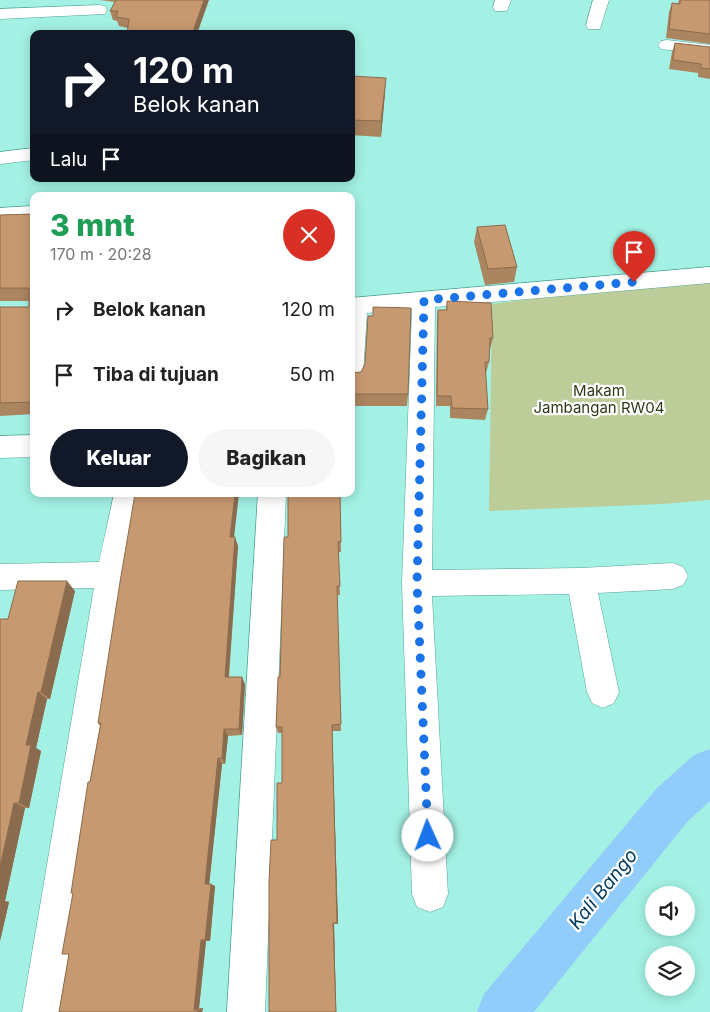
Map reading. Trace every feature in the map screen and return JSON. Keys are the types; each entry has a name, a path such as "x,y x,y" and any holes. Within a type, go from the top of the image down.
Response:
{"street":[{"path":"594,25 601,0"},
{"path":"0,14 99,12"},
{"path":"667,45 710,50"},
{"path":"0,158 30,154"},
{"path":"0,214 30,213"},
{"path":"355,306 710,275"},
{"path":"424,300 417,583 430,894"},
{"path":"0,447 30,446"},
{"path":"41,1012 111,575 126,497"},
{"path":"246,1012 272,497"},
{"path":"0,577 111,575"},
{"path":"417,583 582,581 673,576"},
{"path":"582,581 603,692"}],"green space":[{"name":"Makam Jambangan RW04","path":"710,281 710,500 663,504 489,511 492,304 594,291"}],"building":[{"path":"116,0 204,0 193,30 128,30 129,19 116,17 118,11 110,11"},
{"path":"680,0 710,0 710,34 669,29 672,3 680,4"},
{"path":"675,43 710,47 710,69 701,68 701,64 673,60"},
{"path":"355,76 386,78 381,121 355,120"},
{"path":"30,214 30,402 0,403 0,307 29,307 29,288 0,288 0,215"},
{"path":"505,225 517,267 488,269 477,227"},
{"path":"447,301 491,303 493,338 490,338 489,362 485,362 488,409 452,408 451,396 437,396 438,310 447,310"},
{"path":"373,307 411,308 408,394 355,394 355,373 361,372 365,364 368,316 373,316"},
{"path":"134,497 235,497 230,537 235,537 225,677 242,677 239,729 224,729 222,758 218,758 205,884 211,884 205,940 201,940 194,1010 198,1010 197,1012 59,1012 69,954 62,954 73,893 71,893 88,782 90,782 101,723 98,723"},
{"path":"288,497 340,497 341,542 338,542 340,586 337,586 341,724 332,725 337,923 333,923 336,1012 269,1012 269,882 271,840 277,840 277,783 282,783 282,727 276,727 278,677 280,677 284,537 288,537"},
{"path":"18,581 67,581 41,692 38,692 26,745 31,745 19,803 14,803 0,867 0,619 8,619"}],"waterway":[{"name":"Kali Bango","path":"502,1012 672,805 710,771"}],"route":[{"path":"428,836 417,583 424,300 634,282"}]}
